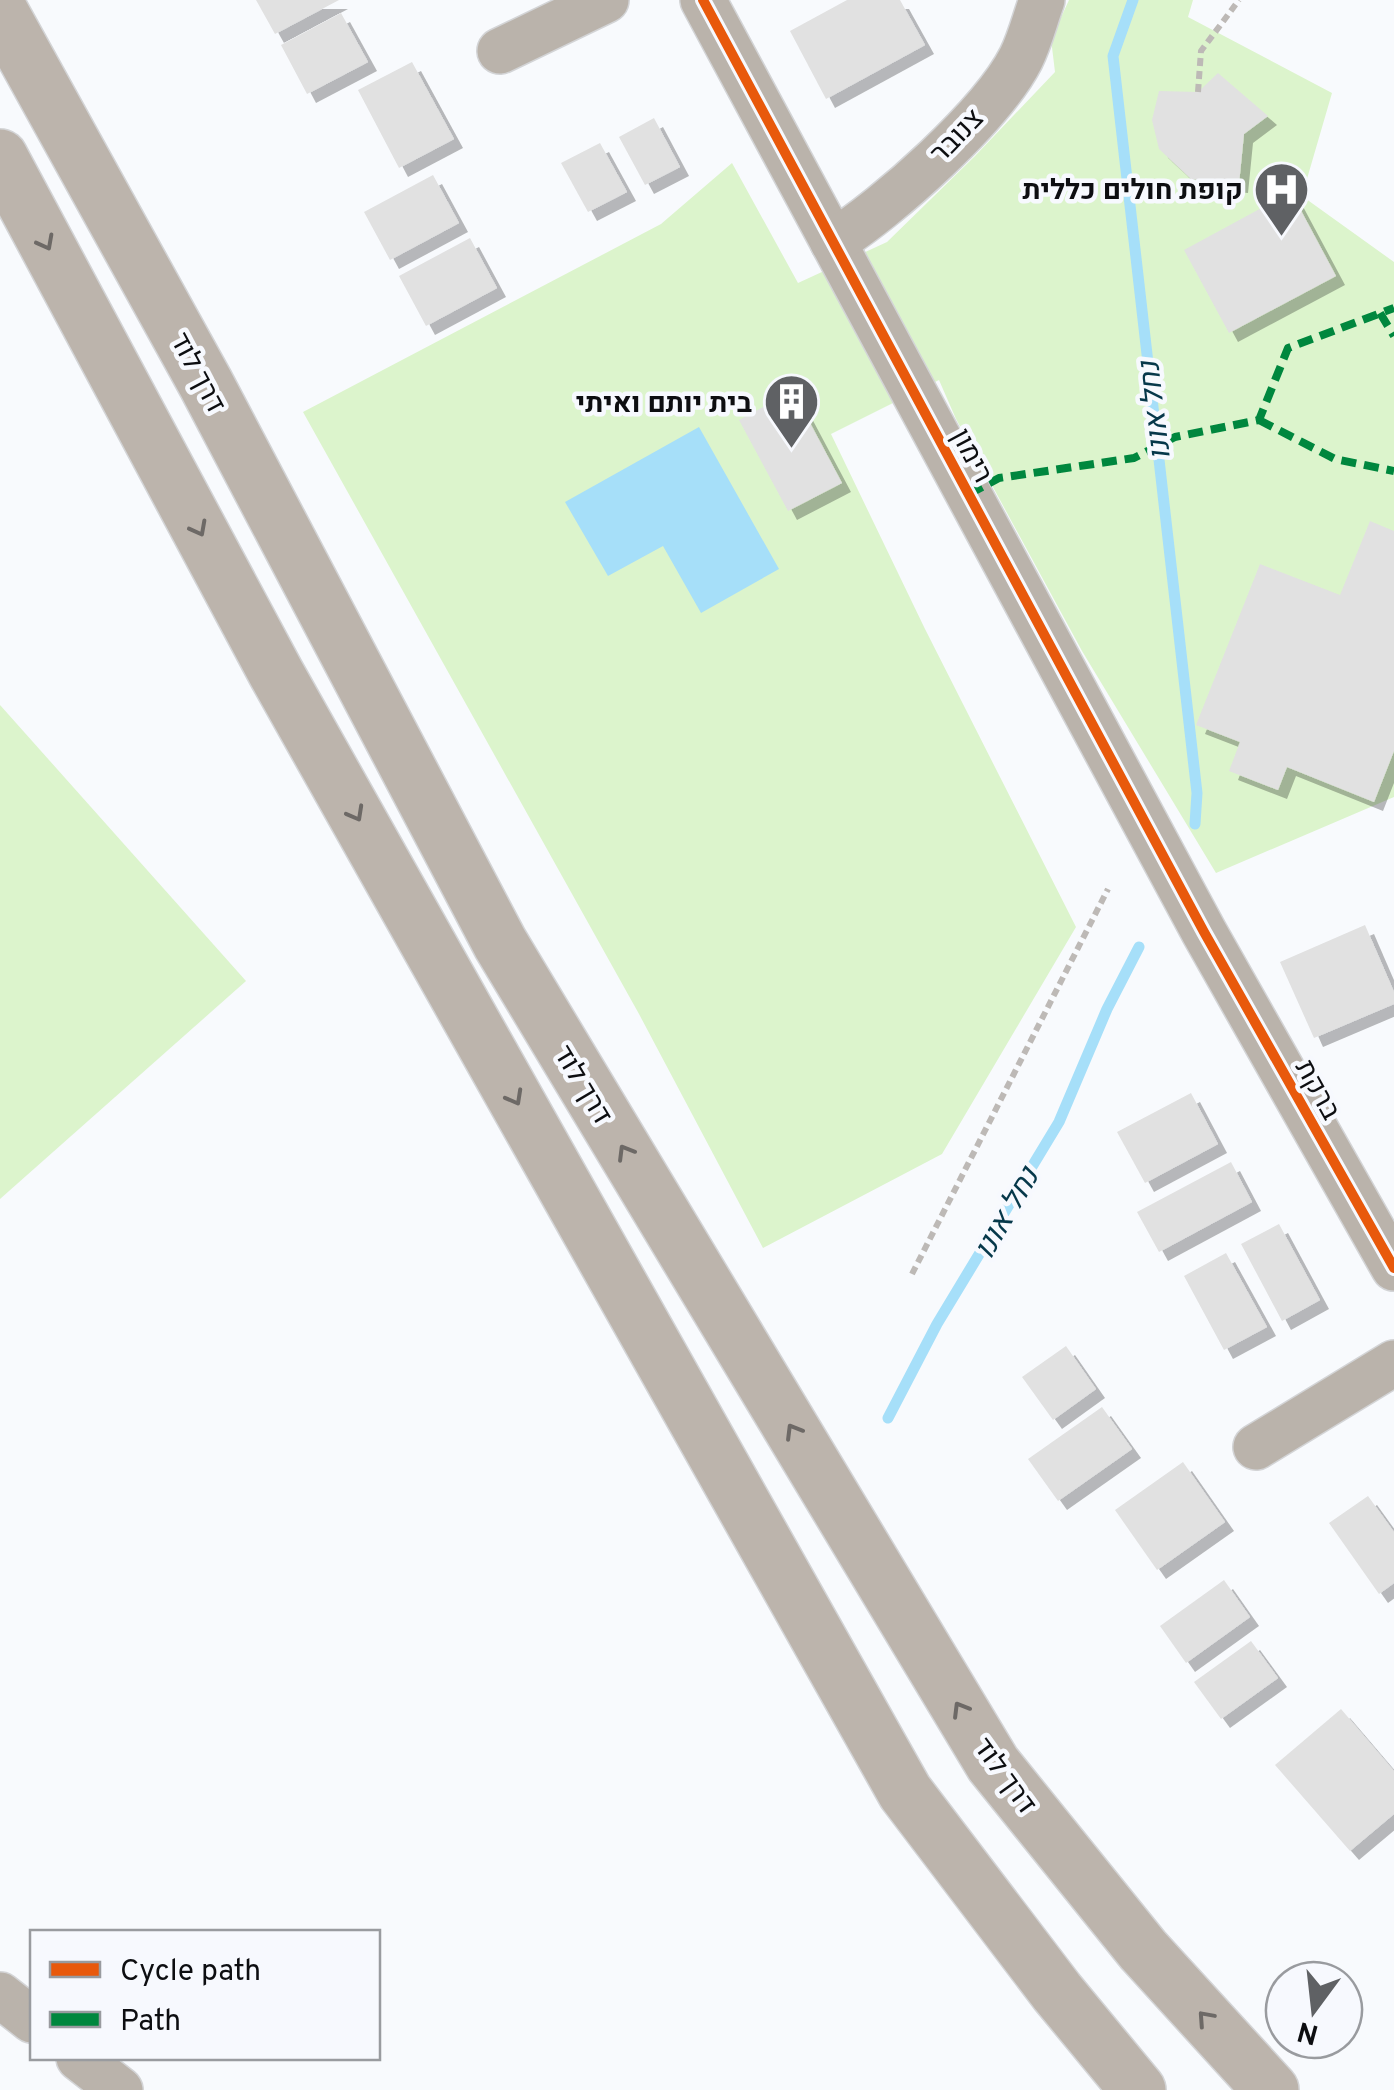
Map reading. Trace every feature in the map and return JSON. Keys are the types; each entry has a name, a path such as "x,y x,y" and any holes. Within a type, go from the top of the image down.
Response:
{"main road":[{"name":"דרך לוד","path":"0,11 206,384 500,943 993,1764 1144,1950 1271,2090"},
{"path":"0,157 276,673 906,1792 1035,1964 1138,2090"}],"street":[{"path":"500,51 606,0"},
{"name":"רימון","path":"703,0 1204,932"},
{"name":"צנובר","path":"833,242 864,222 947,148 984,108 1020,60 1042,0"},
{"name":"ברקת","path":"1204,932 1394,1268"},
{"path":"1256,1447 1394,1363"},
{"path":"0,1994 30,2018"},
{"path":"82,2060 120,2090"}],"path":[{"path":"1198,92 1201,51 1238,0"},
{"path":"912,1274 1108,889"}],"green space":[{"path":"1069,0 1193,0 1188,17 1332,93 1302,196 1394,262 1394,797 1216,873 1082,651 956,419 939,380 831,434 1076,927 942,1154 763,1248 639,1014 303,412 661,224 732,163 798,283 887,242 1055,72 1051,39"},
{"path":"0,705 246,981 0,1199"}],"water":[{"path":"699,427 779,569 701,613 663,546 608,576 565,502"}],"building":[{"path":"256,0 339,0 275,34"},
{"path":"847,0 900,0 925,45 826,99 790,31"},
{"path":"341,13 368,62 307,94 281,45"},
{"path":"412,62 454,139 399,168 358,90"},
{"path":"1218,73 1268,116 1244,134 1239,184 1191,179 1159,149 1152,120 1159,91 1198,92"},
{"path":"654,118 680,167 645,185 619,137"},
{"path":"600,143 627,192 588,212 561,163"},
{"path":"433,175 459,223 390,260 364,212"},
{"path":"1291,192 1336,276 1229,333 1184,250"},
{"path":"470,238 497,288 426,326 399,276"},
{"name":"בית יותם ואיתי","path":"793,391 842,483 788,511 739,420"},
{"path":"1370,521 1394,531 1394,751 1374,802 1287,767 1278,790 1229,771 1240,742 1196,725 1260,564 1340,595"},
{"path":"1365,925 1394,992 1394,1004 1314,1038 1280,962"},
{"path":"1191,1093 1218,1144 1145,1183 1117,1132"},
{"path":"1231,1162 1252,1202 1159,1252 1137,1212"},
{"path":"1279,1224 1320,1300 1282,1321 1241,1244"},
{"path":"1226,1253 1267,1327 1224,1350 1184,1276"},
{"path":"1066,1346 1096,1389 1053,1420 1022,1377"},
{"path":"1102,1407 1132,1449 1058,1501 1028,1459"},
{"path":"1183,1462 1225,1522 1157,1570 1115,1510"},
{"path":"1368,1496 1394,1532 1394,1583 1379,1594 1329,1523"},
{"path":"1224,1580 1250,1617 1186,1663 1160,1626"},
{"path":"1251,1641 1278,1678 1221,1719 1194,1682"},
{"path":"1341,1709 1394,1771 1394,1814 1350,1851 1275,1765"}],"waterway":[{"name":"נחל אונו","path":"1133,0 1113,56 1197,793 1195,824"},
{"name":"נחל אונו","path":"888,1418 937,1324 1059,1122 1107,1009 1139,947"}],"marked path":[{"path":"969,494 999,478 1134,458 1175,437 1259,420 1288,348 1394,308"},
{"path":"1380,313 1394,336"},
{"path":"1259,420 1335,459 1394,471"}],"cycle path":[{"path":"703,0 1204,932 1394,1268"}],"place":[{"name":"קופת חולים כללית","path":"1282,238"},
{"name":"בית יותם ואיתי","path":"791,451"}]}
